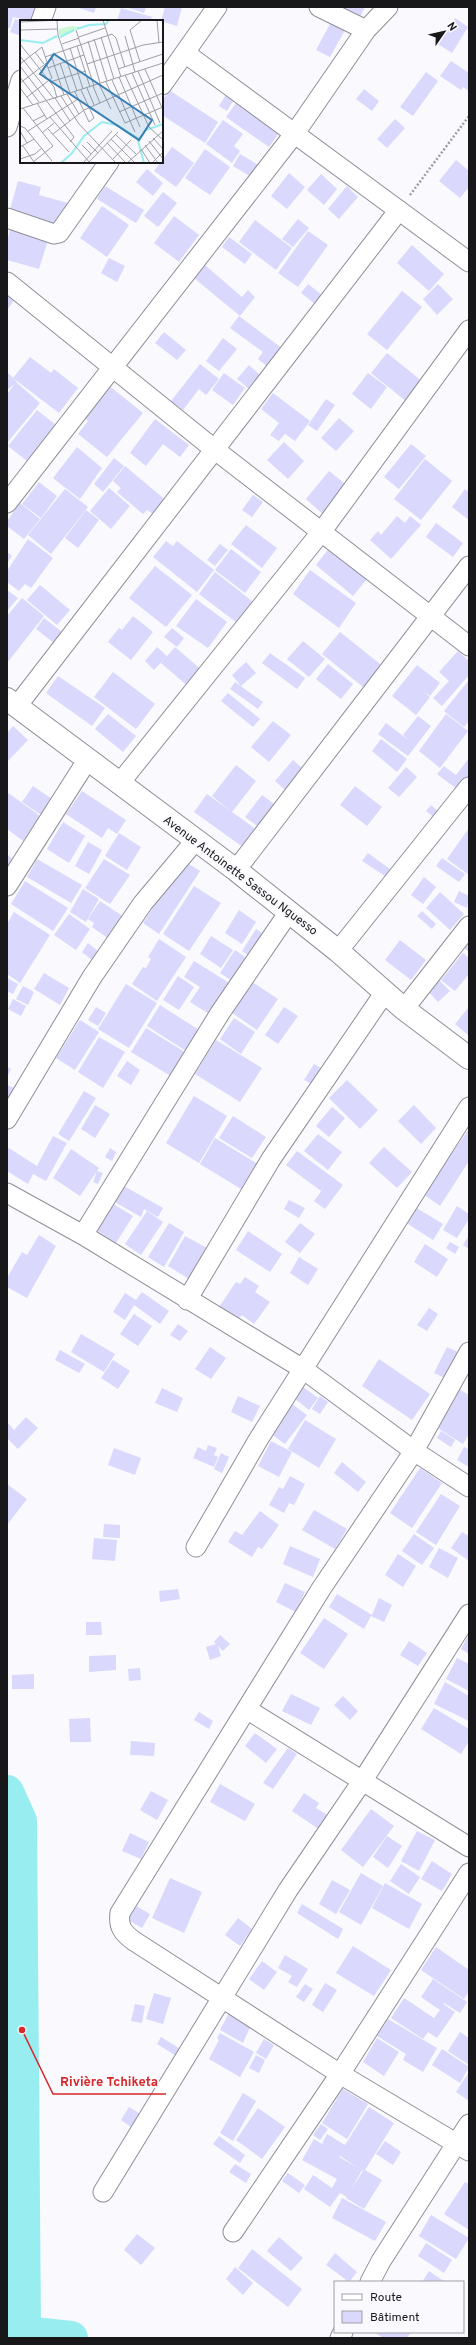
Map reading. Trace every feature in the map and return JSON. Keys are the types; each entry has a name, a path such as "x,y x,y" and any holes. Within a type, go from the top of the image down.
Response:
{"street":[{"path":"41,20 46,7"},
{"path":"163,84 217,7"},
{"path":"319,7 366,30"},
{"path":"7,503 295,133 366,30 388,7"},
{"path":"185,52 469,262"},
{"path":"7,127 20,83"},
{"path":"7,218 54,234 59,233 108,163"},
{"path":"12,702 214,450 399,210"},
{"path":"7,282 114,367 214,450 322,531 469,646"},
{"path":"119,784 322,531 469,330"},
{"path":"236,870 469,566"},
{"name":"Avenue Antoinette Sassou Nguesso","path":"12,702 119,784 236,870 338,951 404,1009 469,1058"},
{"path":"7,886 88,759"},
{"path":"338,951 469,787"},
{"path":"7,1118 92,977 143,903 195,840"},
{"path":"83,1235 220,1013 289,912"},
{"path":"404,1009 469,926"},
{"path":"187,1300 271,1159 385,992"},
{"path":"196,1547 258,1440 469,1107"},
{"path":"7,1194 83,1235 187,1300 303,1369 414,1451 469,1487"},
{"path":"463,2147 340,2074 134,1941 124,1933 119,1920 120,1913 248,1710 321,1589 414,1451 469,1352"},
{"path":"103,2192 223,1999 288,1890 363,1780 469,1614"},
{"path":"248,1710 469,1846"},
{"path":"233,2232 340,2074 469,1873"},
{"path":"371,2281 381,2261 463,2147 469,2124"}],"path":[{"path":"399,210 469,116"}],"building":[{"path":"7,7 37,7 33,20 13,17 10,28 7,28"},
{"path":"76,7 96,7 94,13"},
{"path":"126,7 146,7 144,13"},
{"path":"165,7 182,7 177,26 161,20"},
{"path":"334,7 365,7 359,19"},
{"path":"121,8 152,17 150,20 117,20"},
{"path":"455,18 468,27 452,53 438,44"},
{"path":"15,19 20,21 20,36 10,32"},
{"path":"331,22 345,30 330,57 316,50"},
{"path":"451,61 469,73 469,91 463,87 461,90 440,76"},
{"path":"426,72 438,81 413,116 400,107"},
{"path":"364,89 379,101 372,111 356,99"},
{"path":"169,90 218,122 205,143 163,116 163,99"},
{"path":"227,93 235,98 227,111 219,106"},
{"path":"238,100 281,130 269,147 226,117"},
{"path":"395,119 405,128 387,148 377,139"},
{"path":"223,120 243,134 234,146 240,151 232,163 206,144"},
{"path":"172,147 194,163 176,187 154,171 160,163 163,163 163,159"},
{"path":"205,149 230,167 210,195 185,178"},
{"path":"240,154 260,166 253,178 233,166"},
{"path":"456,160 469,171 469,187 460,198 439,181"},
{"path":"147,169 163,183 153,196 136,182"},
{"path":"289,173 305,187 287,209 271,196"},
{"path":"321,174 337,189 324,205 307,190"},
{"path":"18,181 41,187 39,195 68,203 61,227 9,213"},
{"path":"105,186 144,210 136,223 97,199"},
{"path":"347,186 358,197 339,219 328,209"},
{"path":"163,192 177,203 158,227 144,216"},
{"path":"102,206 129,225 107,257 80,238"},
{"path":"174,216 199,235 179,262 154,243"},
{"path":"298,219 309,228 293,247 282,239"},
{"path":"255,220 292,248 276,270 239,242"},
{"path":"11,226 49,237 39,269 7,260 7,242"},
{"path":"308,231 328,245 298,287 278,273"},
{"path":"229,237 252,254 245,264 222,247"},
{"path":"412,245 444,274 429,291 397,263"},
{"path":"109,258 125,266 117,282 101,273"},
{"path":"205,265 242,297 248,290 255,297 240,316 194,278"},
{"path":"308,284 327,299 320,308 301,293"},
{"path":"438,284 453,299 437,315 423,299"},
{"path":"402,291 422,307 387,350 367,334"},
{"path":"7,293 15,299 7,310"},
{"path":"239,316 283,349 269,368 258,359 263,352 230,328"},
{"path":"164,332 186,350 177,360 155,343"},
{"path":"223,338 237,349 219,371 206,361"},
{"path":"387,353 423,382 407,402 371,373"},
{"path":"30,357 51,373 54,369 78,388 59,413 13,378"},
{"path":"200,364 219,379 206,395 199,389 183,410 171,401"},
{"path":"249,365 261,376 249,389 237,379"},
{"path":"7,372 17,382 7,390"},
{"path":"224,373 245,388 233,405 212,390"},
{"path":"368,373 387,387 371,409 352,394"},
{"path":"16,382 40,403 7,443 7,394"},
{"path":"107,384 143,413 107,457 78,434 88,421 82,416"},
{"path":"273,393 310,421 295,441 285,434 279,441 270,435 279,423 261,409"},
{"path":"326,399 335,405 317,431 308,425"},
{"path":"37,410 56,425 27,461 8,446"},
{"path":"339,418 354,431 336,451 321,438"},
{"path":"155,419 189,445 180,457 163,444 146,466 130,453"},
{"path":"284,442 304,461 288,479 267,460"},
{"path":"411,444 426,456 399,489 384,477"},
{"path":"77,447 102,468 80,499 53,478"},
{"path":"114,458 124,466 103,492 94,484"},
{"path":"425,459 452,481 421,520 394,499"},
{"path":"125,466 168,502 156,516 147,510 143,514 117,492 121,488 113,481"},
{"path":"329,471 349,487 325,516 306,499"},
{"path":"39,482 57,496 41,518 22,504"},
{"path":"109,488 130,506 111,529 90,511"},
{"path":"65,489 88,507 51,554 28,535"},
{"path":"465,489 469,492 469,520 452,507"},
{"path":"253,495 263,502 252,517 242,510"},
{"path":"20,503 40,519 24,539 7,526 7,521"},
{"path":"86,510 99,520 78,548 65,538"},
{"path":"397,516 405,523 410,516 421,525 391,559 370,540 378,531 381,535"},
{"path":"436,523 463,543 453,557 426,537"},
{"path":"246,525 277,548 262,568 231,544"},
{"path":"28,539 53,558 31,588 25,584 19,591 7,582 7,571"},
{"path":"166,541 173,546 177,541 214,570 197,592 153,557"},
{"path":"220,544 228,550 215,566 207,560"},
{"path":"330,547 367,579 353,596 316,565"},
{"path":"231,549 261,572 245,593 215,570"},
{"path":"7,552 12,556 7,563"},
{"path":"155,566 192,595 166,627 129,598"},
{"path":"310,570 356,603 339,628 293,594"},
{"path":"215,572 257,605 241,626 199,594"},
{"path":"40,585 70,610 57,625 27,600"},
{"path":"7,590 18,598 7,611"},
{"path":"22,598 44,616 7,663 7,616"},
{"path":"196,599 227,622 208,648 176,626"},
{"path":"133,616 153,632 131,660 108,642 119,628 122,630"},
{"path":"44,618 66,635 58,646 36,629"},
{"path":"172,628 184,638 177,647 164,637"},
{"path":"340,632 385,668 367,690 322,654"},
{"path":"303,641 325,659 309,677 287,659"},
{"path":"157,647 167,656 154,670 145,661"},
{"path":"175,647 204,672 190,688 161,663"},
{"path":"458,651 469,661 469,675 442,706 433,698 449,681 439,672"},
{"path":"270,653 305,678 297,689 262,663"},
{"path":"246,662 256,673 241,686 232,675"},
{"path":"328,664 353,684 341,699 316,679"},
{"path":"417,665 440,683 430,696 423,691 430,697 416,715 392,696"},
{"path":"113,672 155,704 136,729 94,697"},
{"path":"58,676 105,708 92,726 46,693"},
{"path":"469,680 469,721 464,727 444,711"},
{"path":"235,682 263,702 258,709 230,689"},
{"path":"228,693 260,719 253,727 221,701"},
{"path":"108,714 136,736 123,752 95,729"},
{"path":"446,714 468,731 440,768 419,751"},
{"path":"418,716 431,726 408,756 378,734 386,723 411,742 403,735"},
{"path":"273,721 291,735 269,762 251,747"},
{"path":"13,726 28,740 8,761 7,733"},
{"path":"381,739 407,759 397,772 372,751"},
{"path":"469,758 469,784 462,793 437,774 444,766 456,775"},
{"path":"293,760 303,769 285,790 275,781"},
{"path":"236,765 256,781 232,812 212,796"},
{"path":"406,767 417,777 399,797 388,788"},
{"path":"33,786 58,803 47,819 22,802"},
{"path":"355,786 382,807 367,826 340,805"},
{"path":"82,791 126,820 117,834 108,828 102,838 66,814"},
{"path":"7,792 40,816 23,841 7,829"},
{"path":"207,794 257,830 244,848 194,812"},
{"path":"262,795 277,806 260,828 245,817"},
{"path":"431,805 440,813 435,818 426,811"},
{"path":"63,822 85,836 69,863 47,849"},
{"path":"469,828 469,875 447,859"},
{"path":"119,833 141,847 127,870 105,856"},
{"path":"88,842 102,850 89,874 75,866"},
{"path":"368,853 390,869 385,876 362,861"},
{"path":"7,855 15,860 10,868 7,866"},
{"path":"442,858 465,874 459,882 436,866"},
{"path":"37,859 82,885 71,903 27,877"},
{"path":"104,859 130,875 110,904 85,888"},
{"path":"184,861 200,871 159,934 143,923"},
{"path":"424,877 436,887 423,904 411,895"},
{"path":"25,881 68,908 53,931 11,904"},
{"path":"194,886 221,903 189,951 163,934"},
{"path":"83,889 99,899 86,922 70,912"},
{"path":"459,891 469,896 467,908 454,902"},
{"path":"440,892 464,914 450,930 426,908"},
{"path":"100,901 124,917 109,939 92,927 94,923 88,919"},
{"path":"239,910 256,922 242,944 225,933"},
{"path":"422,911 436,924 432,929 417,916"},
{"path":"14,912 50,935 20,983 7,974 7,924"},
{"path":"69,914 90,929 76,950 54,935"},
{"path":"256,929 268,937 253,959 242,951"},
{"path":"211,936 233,950 221,968 200,954"},
{"path":"159,939 186,957 157,1001 132,984 143,967 146,968 151,959 148,957"},
{"path":"400,940 426,960 411,980 385,960"},
{"path":"469,942 469,952 464,948"},
{"path":"88,943 98,951 92,960 82,952"},
{"path":"235,950 251,961 236,984 220,973"},
{"path":"463,953 469,958 469,974 455,991 441,980"},
{"path":"194,961 231,984 211,1015 190,1002 200,987 184,977"},
{"path":"44,973 69,988 60,1005 34,989"},
{"path":"178,976 194,987 179,1010 163,1000"},
{"path":"7,978 18,984 13,994 7,991"},
{"path":"437,978 450,991 438,1002 426,989"},
{"path":"252,982 278,999 257,1030 232,1013"},
{"path":"126,984 157,1003 129,1048 98,1029"},
{"path":"23,986 34,992 28,1005 16,999"},
{"path":"13,999 26,1006 21,1016 8,1009"},
{"path":"160,1005 199,1030 186,1051 147,1026"},
{"path":"96,1007 106,1013 98,1026 88,1020"},
{"path":"284,1007 298,1016 278,1044 265,1035"},
{"path":"469,1007 469,1036 455,1024"},
{"path":"234,1018 255,1032 241,1054 220,1039"},
{"path":"80,1020 99,1032 75,1070 56,1058"},
{"path":"146,1028 188,1054 174,1078 131,1052"},
{"path":"99,1037 125,1052 103,1088 78,1072"},
{"path":"216,1040 262,1068 240,1102 195,1074"},
{"path":"127,1061 140,1070 131,1085 117,1076"},
{"path":"314,1064 326,1071 317,1087 304,1080"},
{"path":"7,1067 11,1069 7,1077"},
{"path":"347,1080 378,1110 360,1129 329,1098"},
{"path":"7,1085 17,1089 7,1106"},
{"path":"84,1091 96,1098 69,1141 58,1134"},
{"path":"194,1096 227,1116 199,1163 166,1143"},
{"path":"95,1105 110,1114 95,1138 81,1129"},
{"path":"414,1105 436,1128 421,1144 398,1121"},
{"path":"332,1107 345,1118 329,1137 316,1126"},
{"path":"233,1116 266,1137 252,1158 219,1138"},
{"path":"469,1129 469,1161 440,1206 423,1194"},
{"path":"318,1134 342,1152 328,1170 304,1151"},
{"path":"53,1136 67,1143 46,1181 33,1174 28,1184 7,1171 7,1147 37,1166"},
{"path":"215,1138 261,1166 246,1192 200,1164"},
{"path":"384,1147 412,1172 397,1188 369,1163"},
{"path":"110,1148 116,1152 112,1161 105,1157"},
{"path":"71,1149 99,1168 80,1196 53,1178"},
{"path":"297,1151 343,1185 325,1209 314,1201 325,1186 321,1191 286,1165"},
{"path":"97,1171 103,1173 98,1184 93,1182"},
{"path":"122,1185 163,1208 158,1217 144,1209 141,1217 113,1201"},
{"path":"289,1200 305,1208 299,1218 284,1209"},
{"path":"110,1202 133,1216 116,1243 93,1228"},
{"path":"457,1206 469,1214 469,1219 457,1238 443,1230"},
{"path":"415,1207 443,1224 433,1240 405,1222"},
{"path":"147,1211 163,1222 141,1255 125,1244"},
{"path":"169,1223 184,1232 164,1267 148,1257"},
{"path":"300,1223 315,1234 300,1253 285,1242"},
{"path":"248,1231 282,1254 270,1272 236,1250"},
{"path":"39,1235 56,1246 27,1298 7,1287 7,1278 22,1252 27,1255"},
{"path":"469,1235 469,1249 463,1245"},
{"path":"185,1236 207,1248 189,1279 168,1266"},
{"path":"450,1242 459,1247 455,1254 446,1248"},
{"path":"425,1244 448,1259 437,1277 414,1262"},
{"path":"299,1257 318,1269 308,1285 290,1273"},
{"path":"245,1277 259,1286 255,1292 270,1302 254,1324 242,1315 238,1320 219,1307 236,1282 240,1284"},
{"path":"142,1292 169,1311 160,1324 134,1305 125,1320 113,1312 125,1293 136,1300"},
{"path":"429,1308 438,1314 427,1331 417,1325"},
{"path":"134,1314 152,1326 138,1346 120,1334"},
{"path":"178,1324 188,1331 180,1341 170,1335"},
{"path":"81,1334 115,1354 104,1372 71,1352"},
{"path":"210,1347 226,1358 211,1379 195,1369"},
{"path":"447,1347 462,1354 449,1380 434,1373"},
{"path":"60,1350 85,1364 79,1373 55,1360"},
{"path":"379,1359 430,1394 412,1420 362,1386"},
{"path":"113,1360 130,1371 118,1389 101,1378"},
{"path":"299,1384 318,1398 309,1410 290,1395"},
{"path":"162,1388 183,1398 177,1412 155,1403"},
{"path":"459,1389 469,1395 469,1434 463,1444 436,1427"},
{"path":"238,1396 260,1406 252,1422 231,1412"},
{"path":"320,1396 328,1402 320,1414 312,1409"},
{"path":"292,1404 307,1415 285,1444 270,1433"},
{"path":"26,1417 38,1428 18,1449 7,1438 7,1422 14,1430"},
{"path":"305,1420 336,1439 319,1468 288,1449"},
{"path":"441,1431 455,1440 451,1447 437,1438"},
{"path":"271,1441 292,1452 279,1477 258,1466"},
{"path":"208,1445 217,1448 214,1455 218,1457 214,1467 193,1458 198,1447 206,1451"},
{"path":"464,1447 468,1449 469,1447 469,1467 457,1460"},
{"path":"114,1448 141,1458 135,1475 108,1465"},
{"path":"221,1453 229,1457 222,1473 214,1469"},
{"path":"342,1462 366,1482 358,1492 334,1473"},
{"path":"420,1468 442,1483 412,1528 390,1513"},
{"path":"290,1476 305,1484 294,1505 289,1503 284,1513 269,1505 279,1487 283,1489"},
{"path":"7,1484 27,1499 7,1525"},
{"path":"441,1494 460,1506 436,1545 416,1532"},
{"path":"314,1510 347,1529 335,1549 302,1530"},
{"path":"260,1511 279,1525 262,1549 258,1547 252,1557 228,1542 235,1531 242,1535"},
{"path":"104,1524 120,1525 120,1538 103,1537"},
{"path":"462,1532 469,1536 469,1561 451,1548"},
{"path":"414,1534 434,1548 422,1565 402,1551"},
{"path":"94,1538 117,1540 115,1561 92,1559"},
{"path":"290,1546 320,1559 313,1577 283,1564"},
{"path":"439,1548 458,1558 448,1578 429,1567"},
{"path":"398,1554 416,1566 403,1587 385,1575"},
{"path":"285,1583 305,1592 296,1612 276,1602"},
{"path":"178,1589 180,1599 160,1602 159,1591"},
{"path":"337,1594 372,1615 379,1598 392,1605 384,1622 371,1616 364,1629 329,1607"},
{"path":"324,1618 348,1634 324,1669 300,1653"},
{"path":"86,1622 101,1622 102,1635 86,1635"},
{"path":"469,1634 469,1654 461,1649"},
{"path":"220,1635 230,1644 223,1651 218,1646 221,1656 210,1660 206,1647 216,1644 214,1642"},
{"path":"409,1641 427,1653 418,1666 400,1655"},
{"path":"116,1655 116,1670 89,1672 89,1656"},
{"path":"457,1658 469,1664 469,1691 446,1679"},
{"path":"140,1668 141,1680 129,1681 128,1669"},
{"path":"34,1674 34,1689 12,1689 12,1675"},
{"path":"445,1682 469,1696 469,1721 434,1704"},
{"path":"291,1694 320,1708 311,1725 282,1711"},
{"path":"343,1696 358,1711 350,1720 334,1705"},
{"path":"434,1708 469,1729 469,1741 461,1754 421,1729"},
{"path":"199,1712 213,1721 209,1729 194,1720"},
{"path":"90,1718 91,1742 70,1742 69,1719"},
{"path":"255,1733 277,1749 266,1763 245,1746"},
{"path":"131,1741 155,1743 154,1756 130,1755"},
{"path":"288,1748 297,1754 273,1789 263,1783"},
{"path":"220,1784 255,1804 245,1821 210,1802"},
{"path":"151,1791 168,1800 157,1820 140,1810"},
{"path":"304,1793 319,1803 316,1808 329,1816 320,1830 292,1811"},
{"path":"371,1809 394,1826 363,1867 341,1850"},
{"path":"417,1831 435,1840 419,1871 401,1861"},
{"path":"130,1833 149,1842 141,1859 122,1851"},
{"path":"387,1836 402,1846 388,1868 373,1857"},
{"path":"432,1861 452,1874 442,1891 421,1879"},
{"path":"401,1864 420,1877 409,1894 390,1881"},
{"path":"361,1873 383,1886 361,1925 339,1912"},
{"path":"170,1878 202,1892 184,1933 152,1918"},
{"path":"332,1880 350,1890 336,1914 319,1904"},
{"path":"385,1883 422,1904 409,1929 372,1908"},
{"path":"302,1904 343,1929 338,1939 297,1913"},
{"path":"136,1906 150,1914 142,1928 128,1920"},
{"path":"238,1918 252,1929 240,1946 225,1935"},
{"path":"353,1946 391,1970 374,1996 336,1973"},
{"path":"436,1947 469,1970 469,1991 464,1999 421,1970"},
{"path":"285,1955 308,1969 297,1987 288,1982 292,1976 278,1968"},
{"path":"262,1961 277,1972 264,1990 249,1979"},
{"path":"433,1979 467,2002 460,2013 444,2003 443,2004 455,2012 437,2038 428,2032 423,2039 391,2018 404,1998 434,2018 440,2010 421,1997"},
{"path":"325,1983 337,1990 323,2012 312,2005"},
{"path":"305,1984 313,1989 304,2002 296,1997"},
{"path":"154,1993 171,1998 163,2024 146,2019"},
{"path":"135,2004 145,2006 142,2023 131,2021"},
{"path":"230,2011 252,2023 243,2043 220,2030"},
{"path":"388,2019 437,2048 423,2072 403,2060 406,2054 377,2036"},
{"path":"460,2032 469,2038 469,2065 448,2051"},
{"path":"220,2033 254,2052 240,2077 209,2059 219,2040 217,2038"},
{"path":"161,2037 182,2050 178,2057 157,2044"},
{"path":"377,2038 399,2052 384,2076 363,2062"},
{"path":"264,2039 274,2045 266,2059 256,2053"},
{"path":"442,2049 469,2067 460,2083 432,2065"},
{"path":"256,2055 265,2060 259,2073 249,2068"},
{"path":"469,2072 469,2101 456,2092"},
{"path":"343,2089 368,2104 347,2139 322,2123"},
{"path":"243,2093 256,2101 233,2141 220,2133"},
{"path":"129,2107 142,2115 134,2129 121,2120"},
{"path":"369,2107 394,2123 365,2170 382,2180 364,2209 346,2198 347,2197 340,2193 330,2207 304,2189 313,2175 332,2188 337,2179 302,2160 314,2139 322,2144 327,2134 345,2145","holes":["340,2156 358,2168 339,2157","362,2170 363,2171 350,2192"]},
{"path":"258,2108 285,2127 262,2159 236,2140"},
{"path":"321,2124 328,2129 320,2140 313,2135"},
{"path":"219,2136 245,2155 240,2163 213,2144"},
{"path":"385,2141 401,2152 393,2165 376,2154"},
{"path":"235,2164 251,2174 246,2183 229,2172"},
{"path":"288,2173 305,2185 299,2193 282,2181"},
{"path":"465,2182 469,2184 469,2230 444,2214"},
{"path":"342,2198 386,2222 375,2241 332,2218"},
{"path":"431,2215 469,2238 456,2259 419,2236"},
{"path":"137,2234 155,2248 141,2265 124,2250"},
{"path":"279,2237 303,2258 291,2271 267,2251"},
{"path":"426,2243 452,2260 444,2273 418,2256"},
{"path":"252,2249 302,2289 288,2307 238,2268"},
{"path":"335,2253 357,2272 350,2281 348,2281 326,2265"},
{"path":"235,2267 253,2283 243,2295 226,2279"},
{"path":"429,2271 444,2281 423,2281"},
{"path":"376,2333 410,2333 407,2338 383,2338"}],"waterway":[{"path":"7,1792 20,1821 24,2333 71,2338"},
{"path":"7,2299 25,2281"}],"place":[{"name":"Rivière Tchiketa","path":"22,2030"}]}
